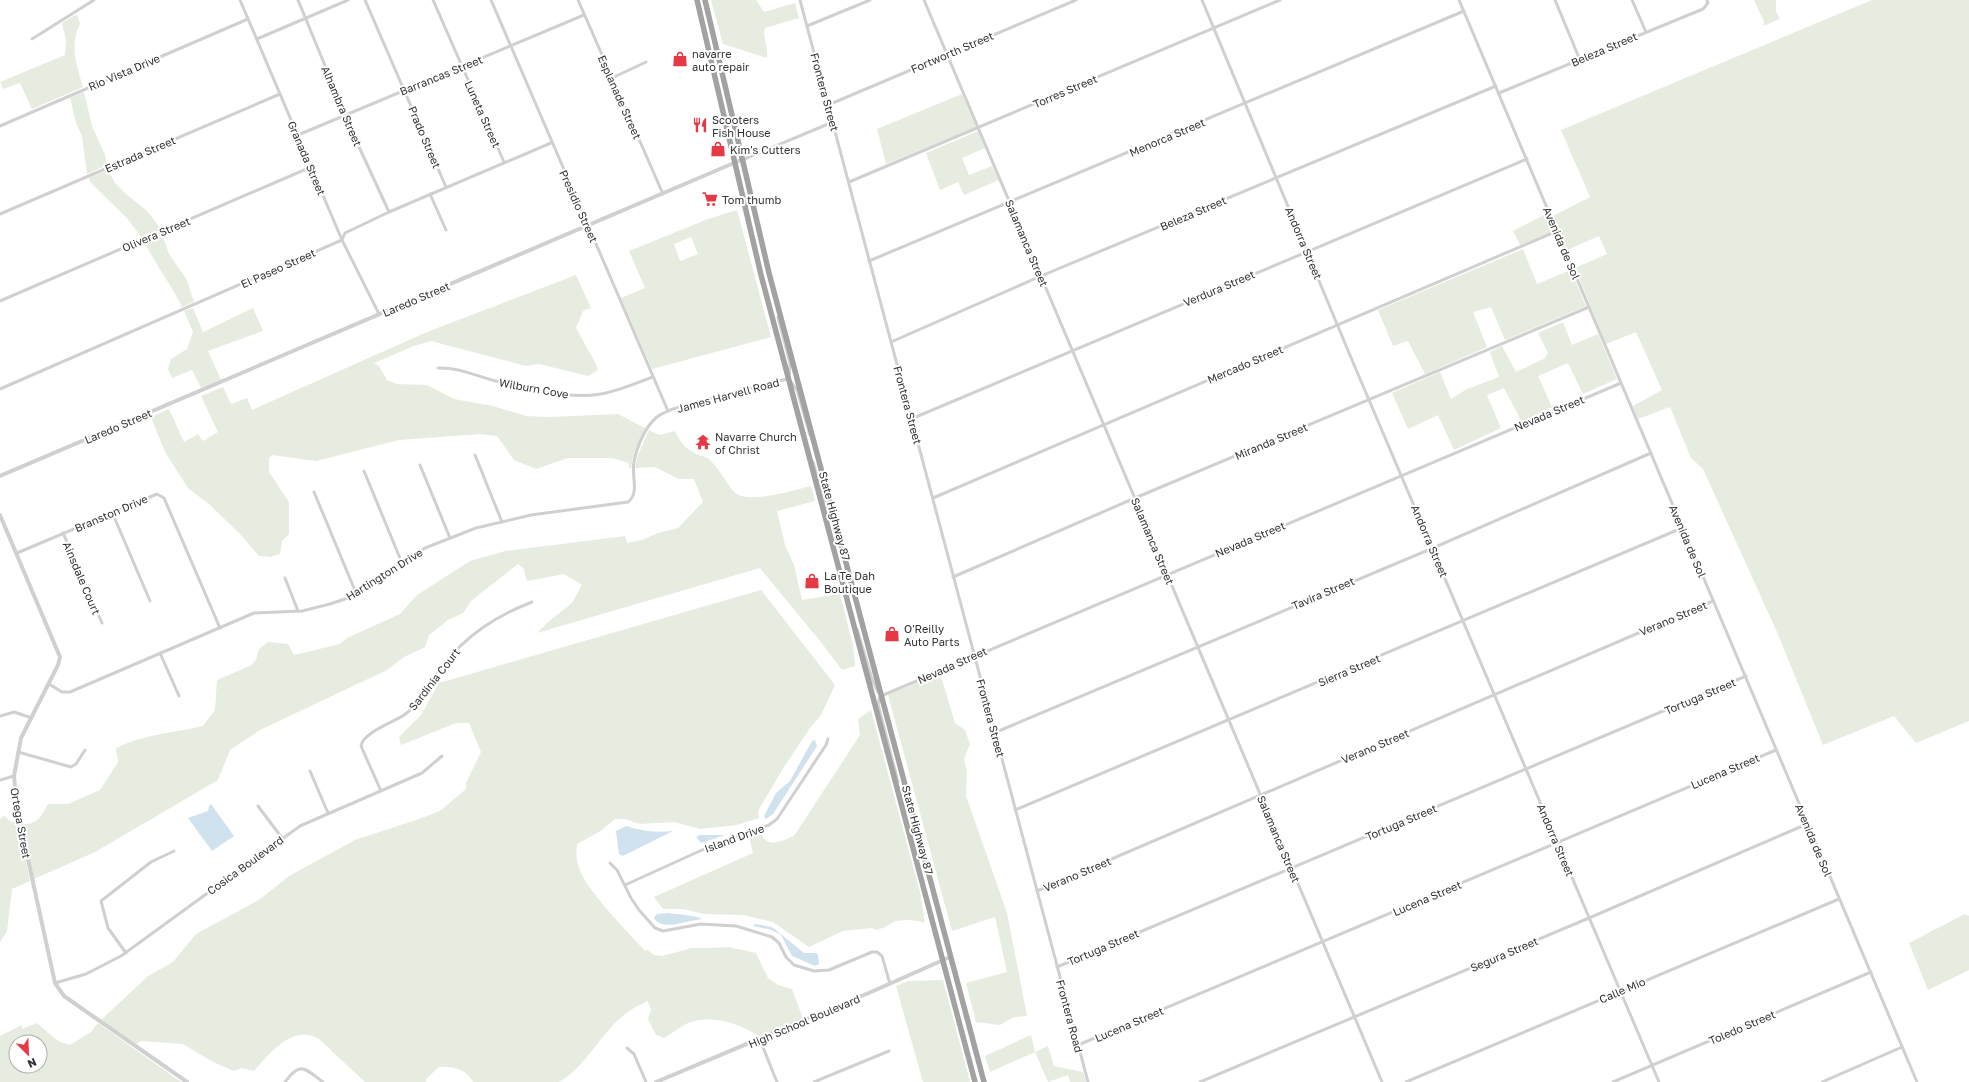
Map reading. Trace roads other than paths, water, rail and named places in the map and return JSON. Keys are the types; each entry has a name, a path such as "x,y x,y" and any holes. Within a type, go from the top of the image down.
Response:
{"highway":[{"name":"State Highway 87","path":"697,0 761,275 975,1082"},
{"path":"705,0 775,296 984,1082"}],"street":[{"path":"32,40 94,0"},
{"name":"Granada Street","path":"240,0 342,240 379,314"},
{"name":"Alhambra Street","path":"298,0 389,212"},
{"path":"257,39 348,0"},
{"name":"Prado Street","path":"365,0 446,187"},
{"name":"Luneta Street","path":"434,0 504,162"},
{"name":"Presidio Street","path":"491,0 551,143 668,411"},
{"name":"Esplanade Street","path":"578,0 663,194"},
{"name":"Frontera Street","path":"800,0 994,733 1016,810"},
{"path":"807,26 870,0"},
{"name":"Salamanca Street","path":"924,0 1382,1082"},
{"name":"Fortworth Street","path":"828,105 1076,0"},
{"name":"Andorra Street","path":"1202,0 1659,1082"},
{"name":"Torres Street","path":"849,182 1280,0"},
{"name":"Avenida de Sol","path":"1460,0 1917,1082"},
{"path":"1554,0 1580,60"},
{"path":"1632,0 1646,32"},
{"name":"Beleza Street","path":"1499,93 1702,9 1708,2"},
{"name":"Menorca Street","path":"870,261 1464,11"},
{"name":"Barrancas Street","path":"298,135 584,15"},
{"name":"Rio Vista Drive","path":"0,126 248,19"},
{"path":"612,78 646,62"},
{"name":"Beleza Street","path":"891,342 1041,276 1496,86"},
{"name":"Estrada Street","path":"0,214 280,94"},
{"name":"Laredo Street","path":"0,476 833,122"},
{"name":"El Paseo Street","path":"0,389 342,240 345,233 389,212 551,143"},
{"name":"Verdura Street","path":"911,419 1307,250 1527,159"},
{"name":"Olivera Street","path":"0,301 311,167"},
{"path":"430,194 446,230"},
{"name":"Mercado Street","path":"933,498 1557,231"},
{"path":"775,296 780,326 790,363 788,379 797,390 808,432 815,448"},
{"name":"Miranda Street","path":"953,577 1135,498 1589,307"},
{"name":"Wilburn Cove","path":"438,368 447,367 501,382 573,395 591,395 612,391 653,376"},
{"name":"James Harvell Road","path":"668,411 788,379"},
{"name":"Nevada Street","path":"881,696 1621,383"},
{"name":"Hartington Drive","path":"49,684 62,692 70,692 254,613 298,611 330,604 356,593 425,548 476,528 531,515 628,502 633,498 635,493 634,462 643,436 652,422 668,411"},
{"path":"807,448 813,462 828,515 834,519"},
{"name":"Tavira Street","path":"994,733 1197,646 1433,548 1651,453"},
{"path":"475,455 502,522"},
{"path":"420,465 450,538"},
{"path":"364,471 402,563"},
{"path":"314,492 356,593"},
{"name":"Branston Drive","path":"16,553 154,494 164,498 220,628"},
{"path":"112,512 150,601"},
{"name":"Ortega Street","path":"0,515 60,653 60,661 21,738 14,776 16,809 55,983 64,996 187,1082"},
{"name":"Sierra Street","path":"1016,810 1464,622 1682,528"},
{"name":"Ainsdale Court","path":"63,533 102,623"},
{"path":"285,578 298,611"},
{"name":"Verano Street","path":"1037,891 1260,794 1713,601"},
{"name":"Sardinia Court","path":"381,791 361,746 365,737 408,712 454,651 476,632 499,616 532,602"},
{"path":"852,617 860,634 872,679 881,696 878,704 898,776 898,795"},
{"path":"160,653 179,696"},
{"name":"Tortuga Street","path":"1057,967 1746,676"},
{"path":"0,716 14,712 32,718"},
{"name":"Island Drive","path":"625,885 712,845 768,825 777,819 826,745 828,738"},
{"path":"18,752 71,767 76,764 85,750"},
{"name":"Lucena Street","path":"1078,1045 1323,943 1776,750"},
{"name":"Cosica Boulevard","path":"55,983 99,969 126,952 300,826 422,773 442,756"},
{"path":"310,771 328,814"},
{"path":"0,780 14,776"},
{"path":"258,806 282,838"},
{"name":"Frontera Road","path":"1016,810 1088,1082"},
{"name":"Segura Street","path":"1200,1082 1808,824"},
{"path":"126,952 108,928 101,901 151,862 174,851"},
{"path":"610,863 617,870 639,910 649,922 659,929 668,931 702,924 736,926 772,937 779,942 786,957 794,965 814,971 829,970 872,952 877,952 882,956 890,984"},
{"name":"Calle Mio","path":"1406,1082 1839,899"},
{"name":"High School Boulevard","path":"656,1082 760,1040 950,957"},
{"name":"Toledo Street","path":"1613,1082 1871,972"},
{"path":"760,1040 777,1082"},
{"path":"1822,1082 1902,1047"},
{"path":"627,1048 634,1054 646,1082"},
{"path":"814,1082 889,1050"},
{"path":"285,1082 293,1071 298,1068 305,1069 324,1082"}],"water":[{"path":"815,740 817,746 773,814 766,819 764,816 776,793 790,781 812,741"},
{"path":"211,804 234,836 212,851 188,818 208,811"},
{"path":"626,826 649,831 673,831 623,856 619,854 616,831"},
{"path":"700,835 725,835 701,843 696,837"},
{"path":"669,913 702,919 669,925 658,922 654,918 657,914"},
{"path":"755,924 772,927 804,953 816,953 818,955 819,964 815,966 792,956 781,935 772,930 753,926"}],"place":[{"name":"navarre auto repair","path":"680,59"},
{"name":"Scooters Fish House","path":"700,125"},
{"name":"Kim's Cutters","path":"718,149"},
{"name":"Tom thumb","path":"710,199"},
{"name":"Navarre Church of Christ","path":"703,442"},
{"name":"La Te Dah Boutique","path":"812,581"},
{"name":"O'Reilly Auto Parts","path":"892,634"}]}
